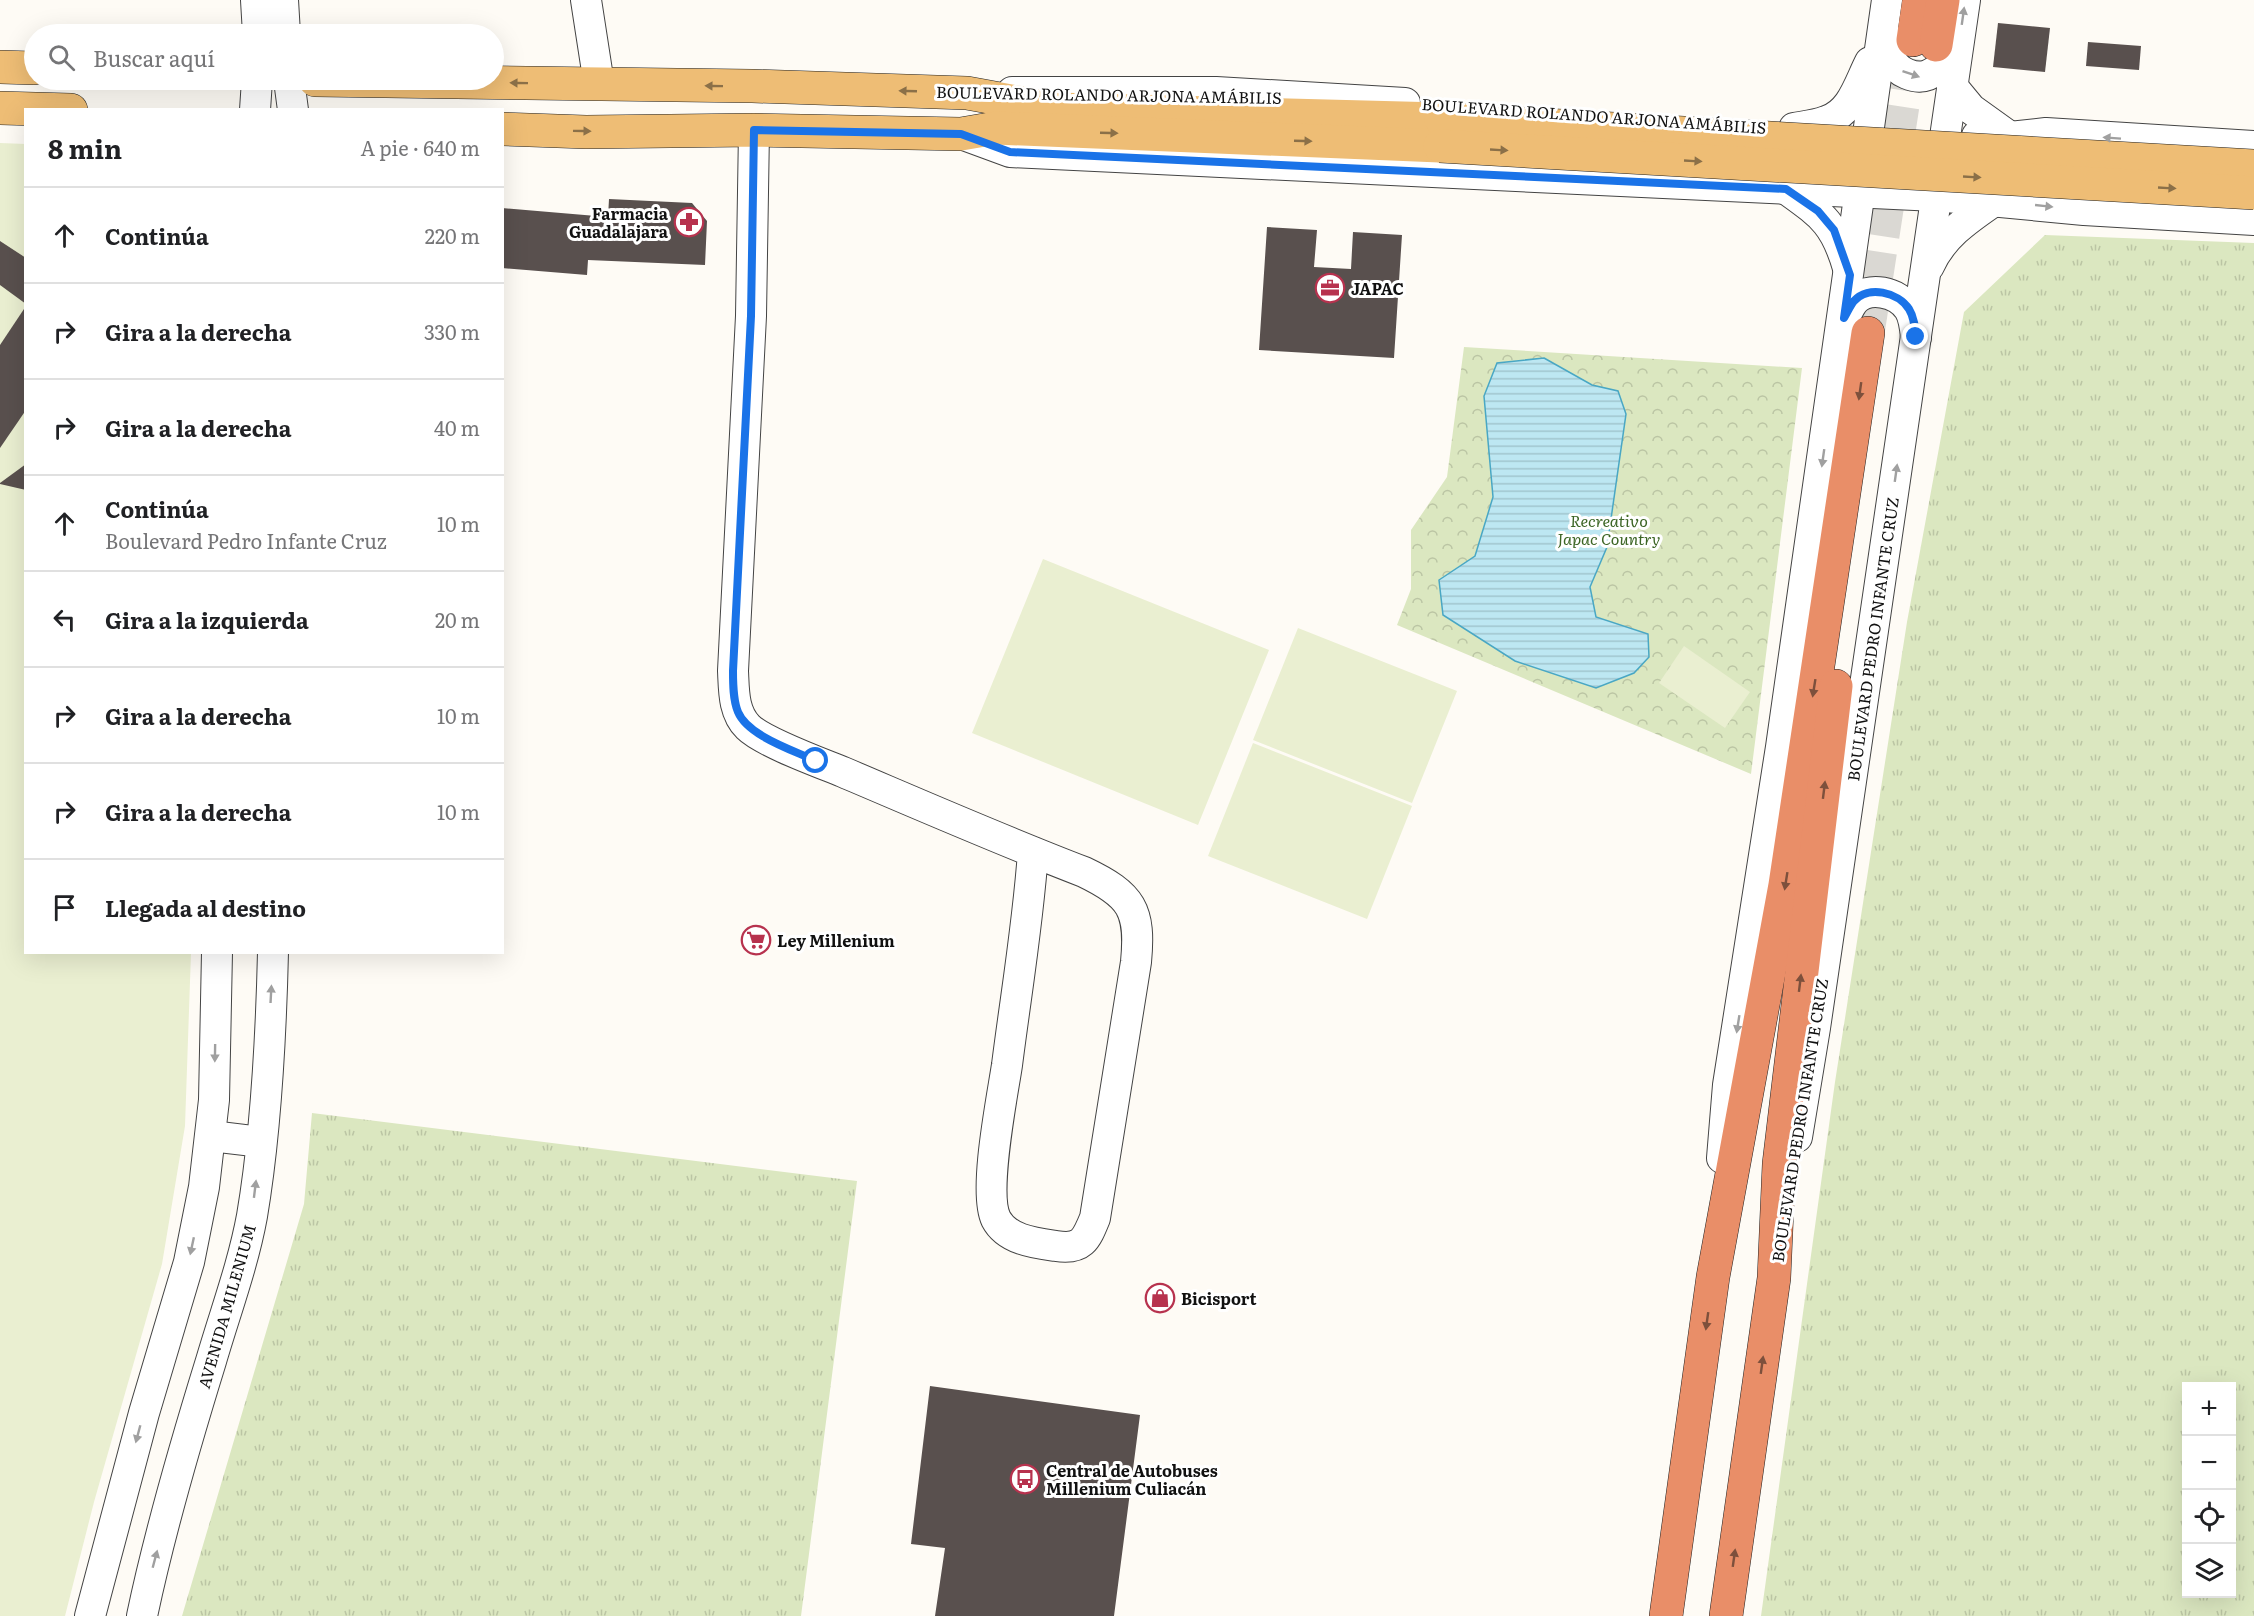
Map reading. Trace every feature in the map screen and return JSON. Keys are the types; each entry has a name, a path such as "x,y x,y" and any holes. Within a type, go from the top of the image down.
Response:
{"highway":[{"name":"BOULEVARD PEDRO INFANTE CRUZ","path":"1914,41 1919,0"},
{"name":"BOULEVARD PEDRO INFANTE CRUZ","path":"1914,41 1943,0"},
{"name":"BOULEVARD PEDRO INFANTE CRUZ","path":"1666,1616 1713,1276 1785,885 1880,331"},
{"name":"BOULEVARD PEDRO INFANTE CRUZ","path":"1726,1616 1774,1278 1779,1164 1880,331"}],"main road":[{"path":"0,67 24,68"},
{"name":"BOULEVARD ROLANDO ARJONA AMÁBILIS","path":"504,83 967,93"},
{"path":"967,93 1053,120"},
{"path":"0,108 24,108"},
{"path":"504,129 586,132 754,130 961,134 1053,120 1441,133 2254,166"},
{"path":"1441,133 2254,193"}],"street":[{"path":"256,0 257,24"},
{"path":"283,0 284,24"},
{"path":"586,0 599,84"},
{"name":"BOULEVARD PEDRO INFANTE CRUZ","path":"1887,0 1914,41 1952,86 1945,136 1965,199 1922,289 1880,331 1850,275 1869,132 1914,41 1965,0"},
{"path":"1794,128 1828,121 1841,112 1914,41"},
{"path":"1952,86 1971,109 2010,136"},
{"path":"255,108 256,90"},
{"path":"290,90 293,108"},
{"name":"BOULEVARD ROLANDO ARJONA AMÁBILIS","path":"967,93 1216,92 1869,132 1945,136 2046,134 2254,147"},
{"path":"754,130 751,316 733,671 734,696 738,713 749,728 766,738 1104,882 1126,898 1135,916 1138,935 1095,1218 1081,1244 1073,1246 1061,1247 1019,1239 1006,1232 998,1222 991,1196 998,1127 1030,896 1033,852"},
{"path":"961,134 1010,152 1861,193 2254,220"},
{"path":"1786,189 1818,211 1834,230 1850,275"},
{"path":"1922,289 1929,264 1941,246 1966,220 1965,199"},
{"path":"90,1616 144,1413 189,1262 204,1187 214,1091 217,954"},
{"name":"AVENIDA MILENIUM","path":"142,1616 187,1440 242,1259 252,1216 267,1068 273,954"},
{"path":"211,1136 261,1142"}],"green space":[{"path":"0,143 24,144 24,954 191,954 185,1126 162,1264 94,1502 65,1616 0,1616"},
{"path":"2045,235 2254,243 2254,1616 1761,1616 1835,1082 1907,622 1964,312"},
{"name":"Recreativo Japac Country","path":"1464,347 1802,368 1751,774 1397,625 1411,589 1411,530 1447,477"},
{"path":"1043,559 1269,650 1198,825 972,733"},
{"path":"1298,628 1457,691 1412,803 1253,740"},
{"path":"1684,646 1750,692 1725,728 1659,683"},
{"path":"1253,743 1412,806 1367,919 1208,856"},
{"path":"312,1113 857,1181 801,1616 182,1616 304,1204"}],"water":[{"path":"1544,358 1592,385 1618,391 1626,414 1607,547 1590,587 1596,617 1648,634 1649,657 1634,673 1596,688 1515,661 1443,615 1439,580 1475,556 1493,497 1484,396 1497,363"}],"building":[{"path":"1998,23 2050,28 2045,72 1993,67"},
{"path":"2088,42 2141,46 2139,70 2086,66"},
{"path":"609,199 692,203 707,221 705,265 588,260 587,275 504,268 504,208 608,217"},
{"path":"1267,227 1317,230 1314,267 1351,269 1353,232 1402,235 1394,358 1259,350"},
{"path":"0,241 24,257 24,303 0,285"},
{"path":"24,309 24,413 0,448 0,345"},
{"path":"24,465 24,490 0,483"},
{"name":"Central de Autobuses Millenium Culiacán","path":"930,1386 1140,1415 1114,1616 935,1616 945,1548 911,1544"}],"tunnel":[{"path":"1868,333 1913,40"}],"place":[{"name":"Farmacia Guadalajara","path":"689,222"},
{"name":"JAPAC","path":"1330,288"},
{"name":"Ley Millenium","path":"756,940"},
{"name":"Bicisport","path":"1160,1298"},
{"name":"Central de Autobuses Millenium Culiacán","path":"1025,1479"}],"route":[{"path":"816,761 749,728 738,713 734,696 733,671 751,316 754,130 961,134 1010,152 1786,189 1818,211 1834,230 1850,275 1844,318 1854,301 1864,293 1880,292 1895,297 1908,308 1914,320 1916,337"}]}
